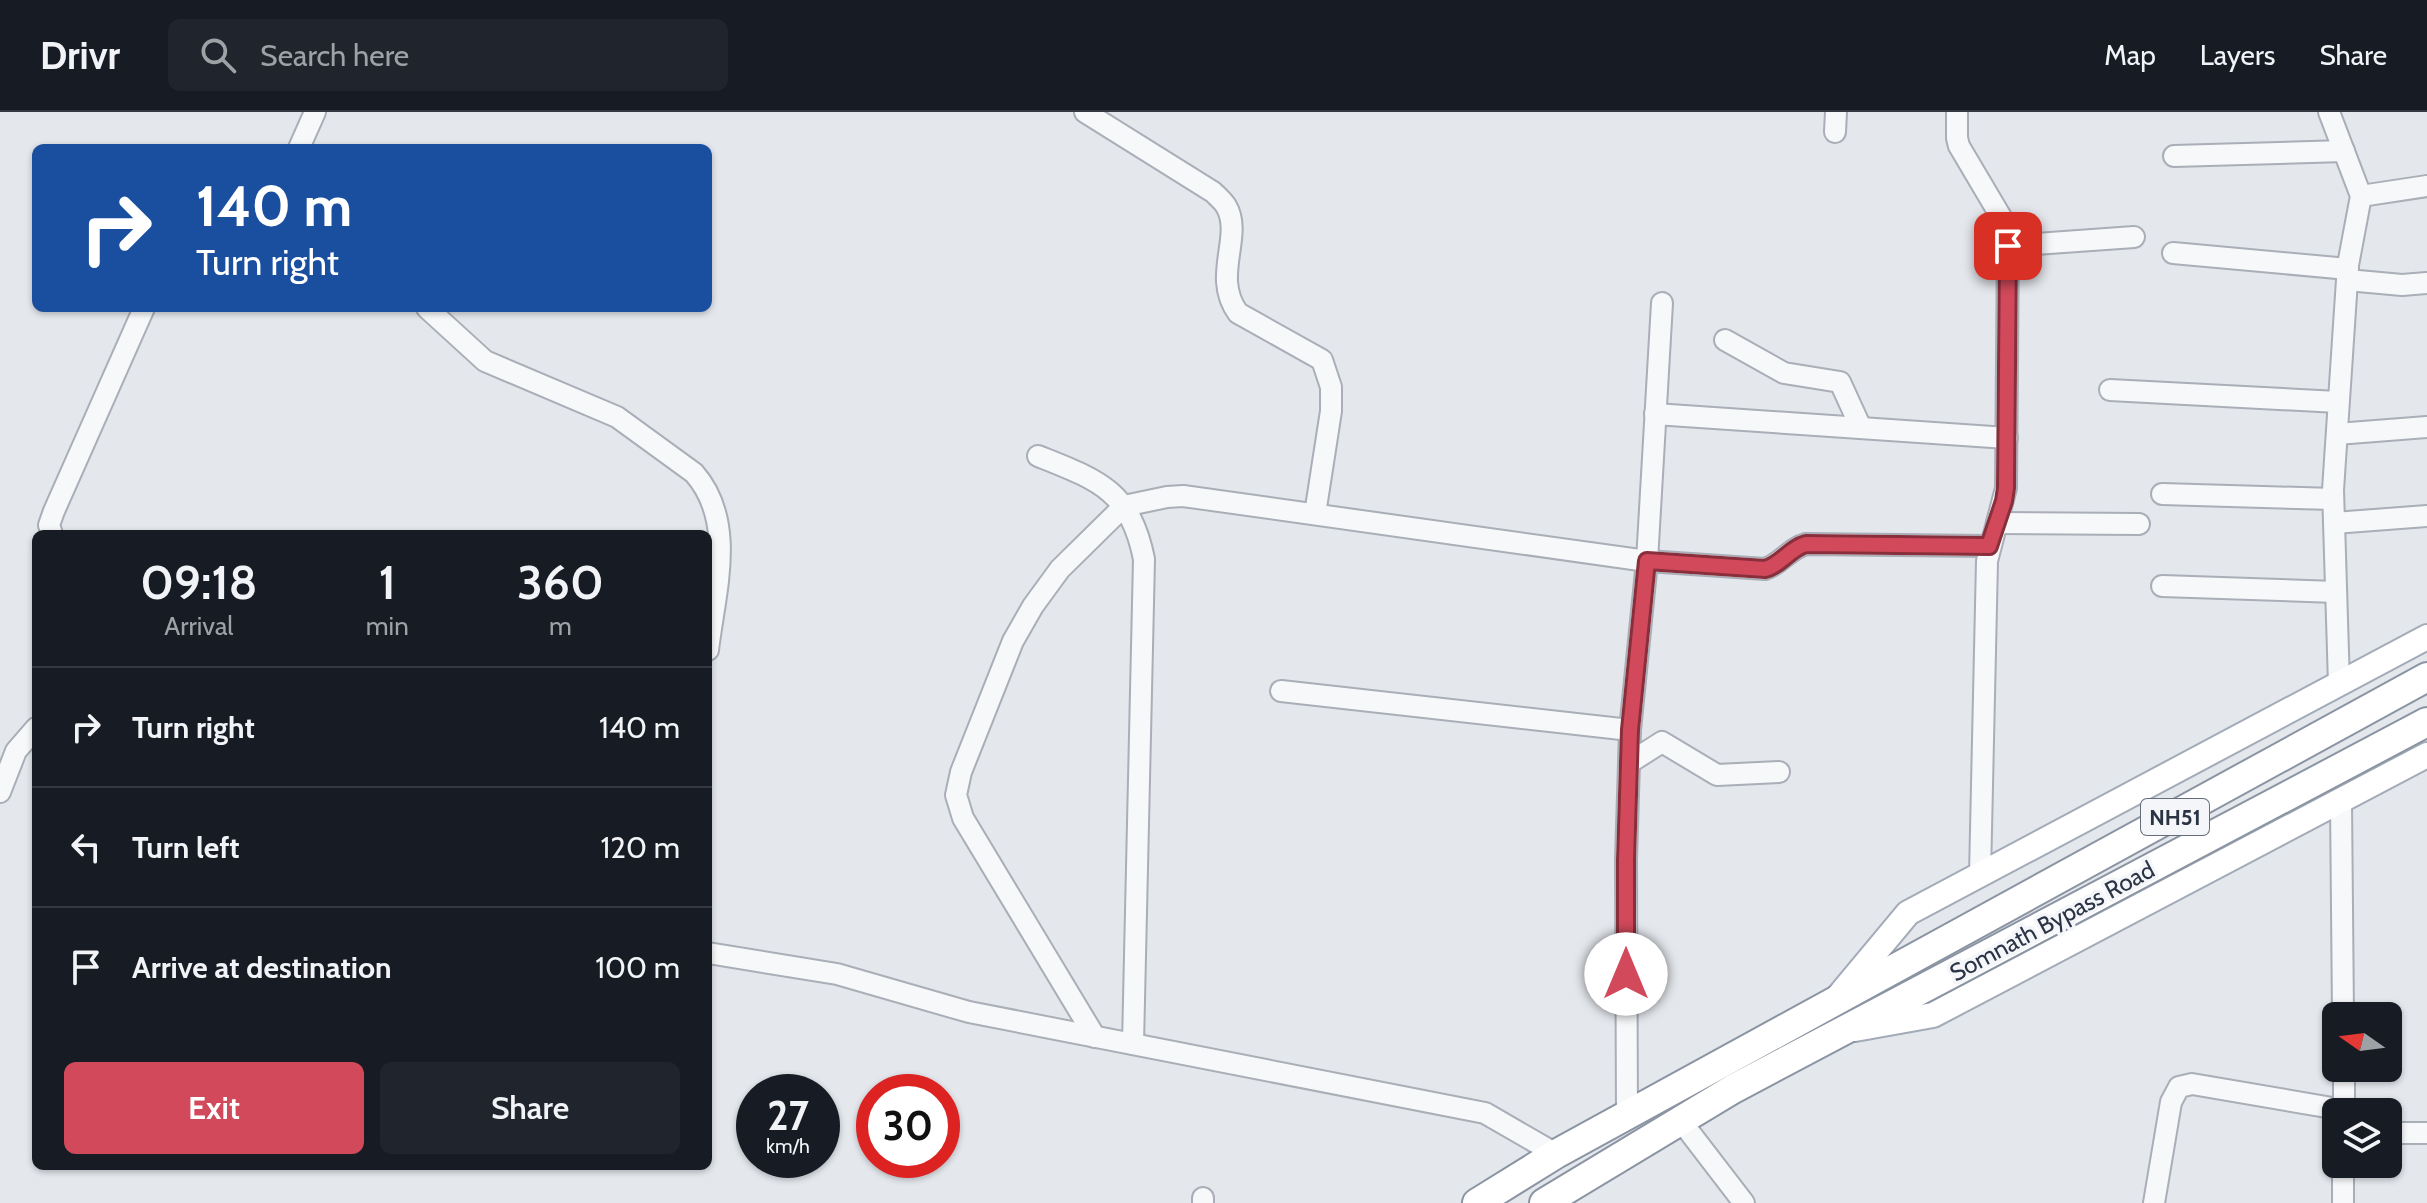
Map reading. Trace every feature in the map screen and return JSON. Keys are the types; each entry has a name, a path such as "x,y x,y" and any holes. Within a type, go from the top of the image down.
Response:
{"highway":[{"name":"Somnath Bypass Road","path":"1831,1004 2427,677"},
{"name":"Somnath Bypass Road","path":"1844,1030 2427,722"},
{"name":"NH51","path":"1477,1203 1556,1154 1831,1004"},
{"name":"NH51","path":"1557,1200 1733,1089 1844,1030"}],"main road":[{"path":"1831,1004 1908,913 2427,637"},
{"path":"1844,1030 1933,1015 2427,755"}],"street":[{"path":"302,144 315,112"},
{"path":"1085,112 1213,192 1227,208 1231,226 1225,283 1230,302 1238,313 1322,360 1331,387 1331,411 1315,514"},
{"path":"1957,112 1958,142 2004,222 2008,246 2006,495 1989,546 1980,875"},
{"path":"2329,112 2361,196 2347,274 2333,499 2339,684"},
{"path":"2174,156 2344,151"},
{"path":"2361,196 2427,186"},
{"path":"2008,246 2134,237"},
{"path":"2173,253 2347,274 2402,285 2427,283"},
{"path":"1627,1117 1626,860 1630,730 1647,561 1662,303"},
{"path":"51,530 49,525 54,511 142,312"},
{"path":"431,312 485,361 617,417 683,465 701,482 715,506 720,533 712,611"},
{"path":"1725,340 1779,371 1840,382 1861,428"},
{"path":"2110,390 2338,402"},
{"path":"1655,414 2007,438"},
{"path":"2337,434 2427,427"},
{"path":"1038,456 1094,480 1112,492 1134,522 1141,541 1146,577 1133,1044"},
{"path":"2162,494 2333,499"},
{"path":"1095,1037 963,818 956,795 961,772 1022,624 1060,569 1124,506 1175,496 1647,561 1765,569 1776,565 1797,546 1806,544 1989,546"},
{"path":"2334,523 2427,516"},
{"path":"1997,523 2139,524"},
{"path":"2162,586 2336,592"},
{"path":"1281,691 1630,730"},
{"path":"0,792 16,751 32,733"},
{"path":"1629,763 1662,742 1717,775 1779,772"},
{"path":"2341,801 2343,1002"},
{"path":"712,954 837,974 969,1012 1485,1113 1556,1154"},
{"path":"2154,1203 2171,1102 2179,1087 2192,1084 2322,1107"},
{"path":"1681,1121 1744,1203"},
{"path":"2402,1133 2427,1133"},
{"path":"2343,1178 2343,1203"}],"route":[{"path":"1626,974 1630,730 1647,561 1765,569 1776,565 1801,544 1989,546 2006,488 2008,246"}]}
